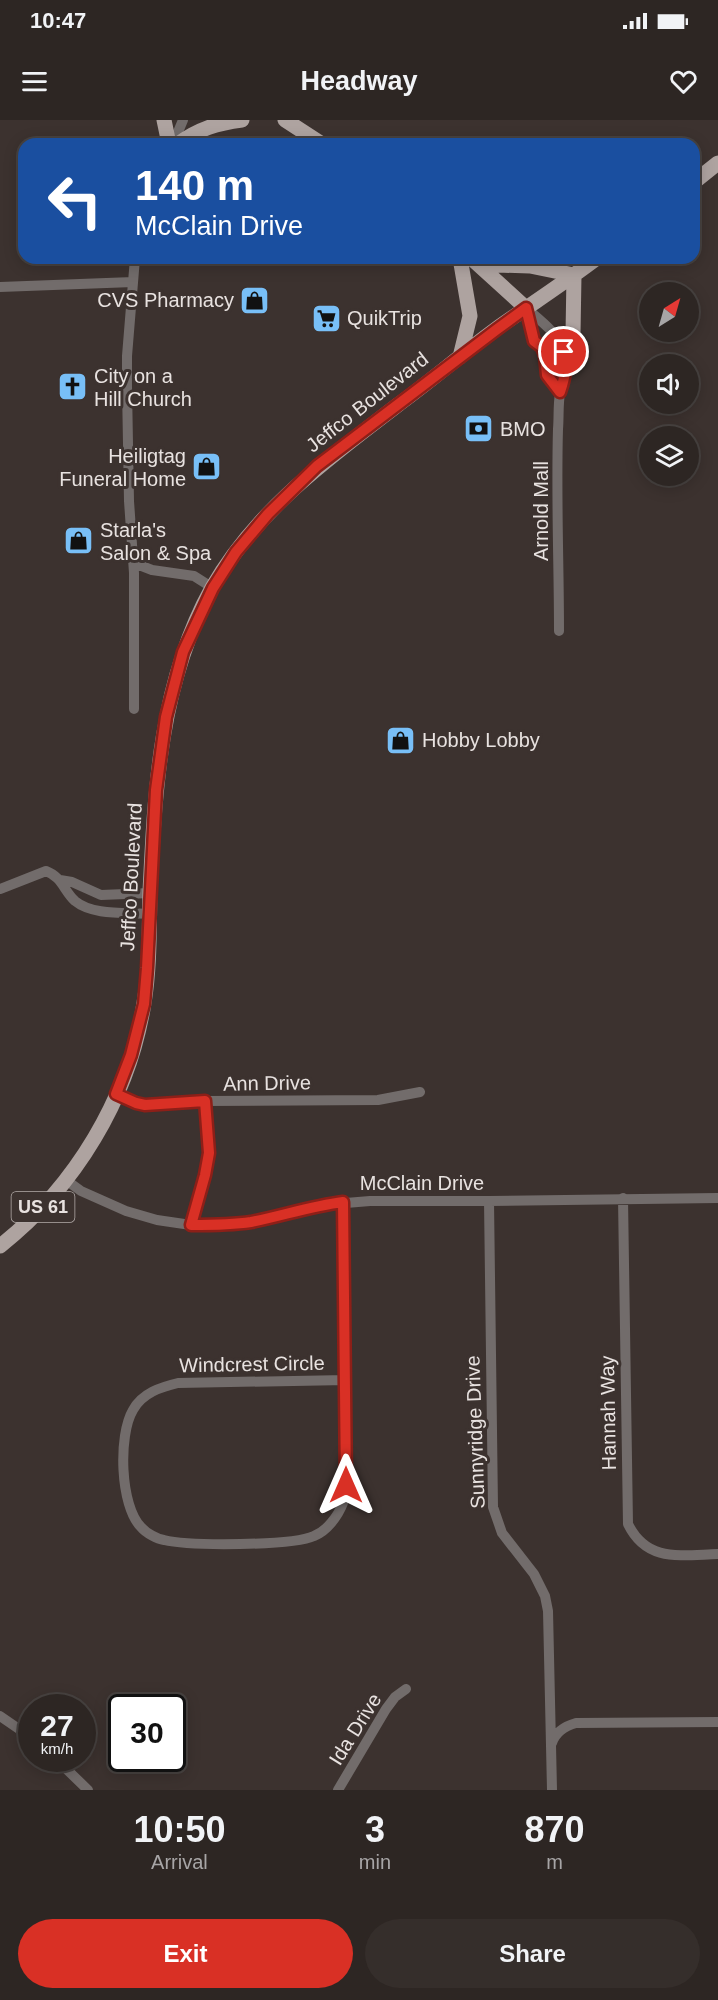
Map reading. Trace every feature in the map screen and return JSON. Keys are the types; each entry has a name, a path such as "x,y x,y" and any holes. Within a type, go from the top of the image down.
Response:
{"main road":[{"path":"164,120 169,138"},
{"path":"188,138 213,125 242,120"},
{"path":"270,120 288,122 313,138"},
{"path":"700,177 718,163"},
{"path":"460,357 470,316 461,264"},
{"path":"477,264 526,308"},
{"path":"496,264 530,266 574,276 573,334 564,352"},
{"name":"Jeffco Boulevard","path":"0,1246 26,1224 66,1180 96,1135 116,1094 131,1055 144,1004 156,790 166,717 183,652 213,588 236,552 268,514 317,466 526,308 589,264"}],"street":[{"path":"174,138 183,120"},
{"path":"134,264 127,356 128,479 134,563 134,709"},
{"path":"0,287 133,282"},
{"path":"526,308 550,329 564,352"},
{"name":"Arnold Mall","path":"526,308 534,341 542,347 545,356 547,375 560,392"},
{"name":"Arnold Mall","path":"559,631 560,392 567,365 564,352"},
{"path":"134,563 152,570 194,576 213,588"},
{"path":"0,889 46,871 55,874 76,902 89,908 101,911 150,914"},
{"path":"60,880 72,882 101,895 150,893"},
{"name":"Ann Drive","path":"116,1094 145,1105 205,1101 378,1100 420,1092"},
{"path":"191,1225 209,1153 205,1101"},
{"name":"McClain Drive","path":"66,1180 81,1191 126,1211 157,1220 191,1225 251,1222 343,1202 718,1197"},
{"name":"Hannah Way","path":"623,1198 628,1524 634,1536 644,1546 658,1553 718,1554"},
{"name":"Sunnyridge Drive","path":"489,1201 493,1508 502,1533 534,1574 545,1596 550,1629 552,1790"},
{"name":"Windcrest Circle","path":"343,1202 346,1380 346,1485 343,1503 326,1528 305,1540 287,1542 187,1543 162,1540 141,1528 130,1512 123,1472 125,1429 133,1409 146,1395 161,1387 178,1383 346,1380"},
{"name":"Ida Drive","path":"338,1790 386,1709 395,1697 406,1689"},
{"path":"0,1716 18,1728"},
{"path":"551,1746 559,1731 567,1725 576,1723 718,1722"},
{"path":"69,1772 88,1790"}],"place":[{"name":"CVS Pharmacy","path":"255,300"},
{"name":"QuikTrip","path":"326,318"},
{"name":"City on a Hill Church","path":"73,387"},
{"name":"BMO","path":"479,429"},
{"name":"Heiligtag Funeral Home","path":"207,467"},
{"name":"Starla's Salon & Spa","path":"79,541"},
{"name":"Hobby Lobby","path":"401,740"}],"route":[{"path":"346,1485 343,1202 251,1222 191,1225 209,1153 205,1101 145,1105 116,1094 131,1055 144,1004 156,790 170,694 183,652 199,615 236,552 268,514 317,466 526,308 534,341 542,347 545,356 547,375 560,392 567,365 564,352"}]}
